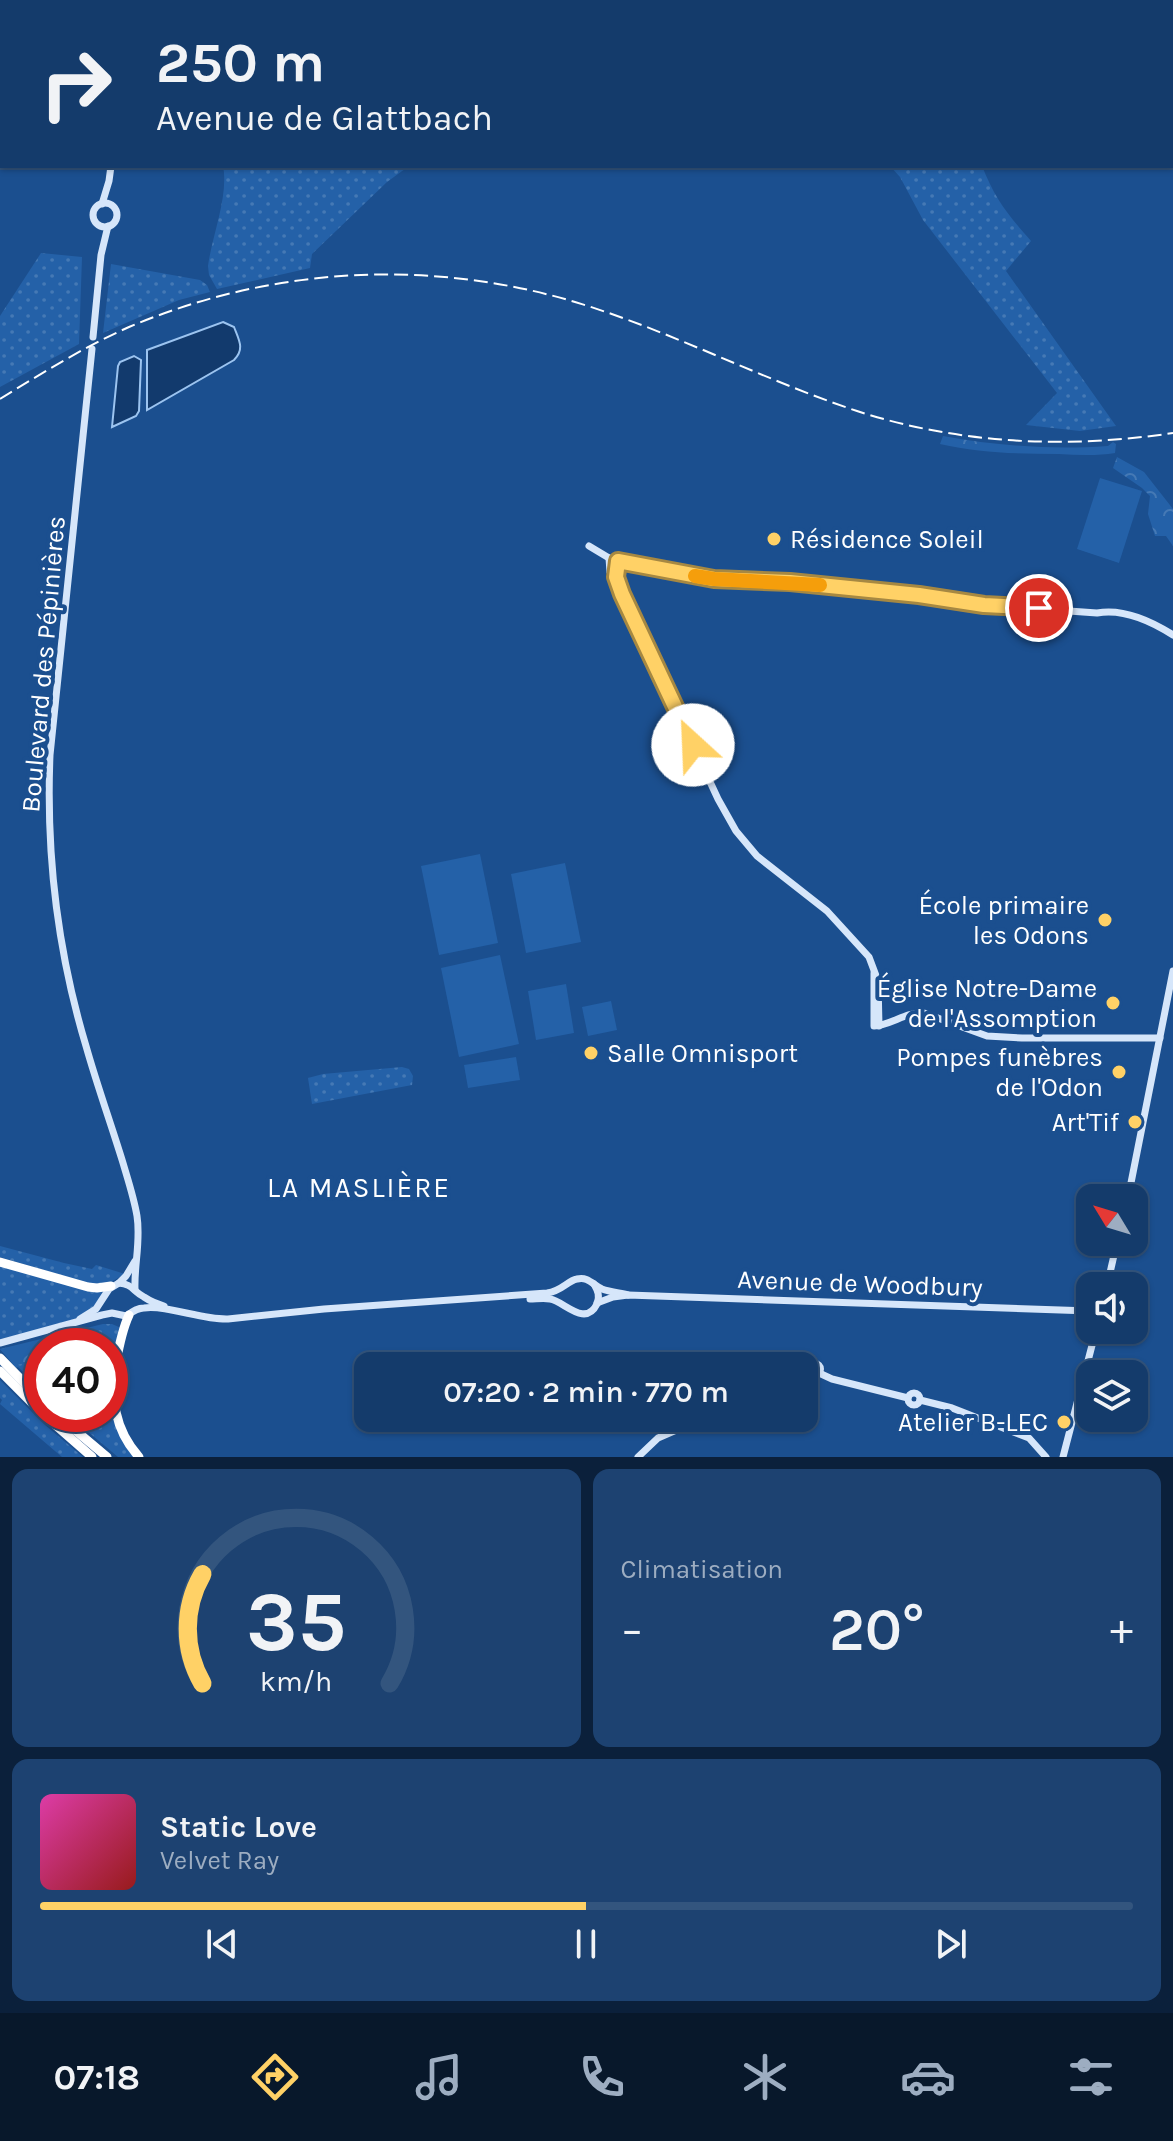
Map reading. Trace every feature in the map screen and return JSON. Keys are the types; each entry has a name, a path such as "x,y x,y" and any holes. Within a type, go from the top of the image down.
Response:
{"highway":[{"path":"0,1262 88,1287 115,1284"},
{"path":"132,1312 121,1335 113,1398 123,1434 139,1457"},
{"path":"2,1365 24,1385"},
{"path":"2,1365 24,1392"},
{"path":"63,1432 92,1457"},
{"path":"77,1432 107,1457"}],"street":[{"path":"106,227 96,222 93,216 95,209 102,204 111,168"},
{"path":"93,337 106,227 116,219 109,181"},
{"path":"102,204 112,206"},
{"name":"Boulevard des Pépinières","path":"92,349 50,755 48,804 65,961 85,1044 133,1196 139,1235 136,1291"},
{"path":"589,546 615,560 714,579 790,582 984,605 1120,613 1143,619 1173,635"},
{"path":"615,560 610,572 736,831 751,851 827,911 864,950 874,967 878,981 876,1026 914,1012 987,1036 1160,1038"},
{"path":"1131,1184 1173,971"},
{"path":"115,1284 126,1276 137,1260"},
{"name":"Avenue de Woodbury","path":"75,1322 96,1309 115,1284 128,1284 159,1305 213,1319 228,1319 552,1292 581,1278 606,1291 628,1295 1076,1311"},
{"path":"594,1284 598,1293 597,1303"},
{"path":"566,1286 563,1294 566,1306"},
{"path":"132,1312 138,1303 136,1291"},
{"name":"Avenue de Woodbury","path":"500,1298 551,1299 581,1314 590,1311 597,1303 628,1295"},
{"path":"105,1297 106,1306 112,1313"},
{"name":"Avenue de Woodbury","path":"0,1343 112,1313 121,1316 146,1307 191,1314"},
{"path":"1037,1448 1048,1454 1063,1456 1092,1344"},
{"path":"818,1373 908,1398 913,1405 920,1400 952,1408 1029,1438 1046,1457"},
{"path":"638,1457 658,1438 672,1432"}],"green space":[{"path":"223,168 406,168 387,182 312,254 310,268 217,289 208,266 222,202"},
{"path":"892,168 983,168 1003,206 1031,241 1006,271 1116,426 1080,431 1026,425 1057,393 923,220"},
{"path":"41,253 82,257 79,344 0,387 0,316"},
{"path":"111,264 200,280 210,292 179,300 103,333"},
{"path":"943,436 1046,447 1116,444 1115,453 1108,454 1014,453 940,444"},
{"path":"1117,457 1144,472 1173,509 1173,546 1166,536 1155,536 1148,514 1150,496 1113,468"},
{"path":"1100,478 1142,491 1119,563 1077,549"},
{"path":"480,854 498,943 439,955 421,866"},
{"path":"565,863 581,942 526,953 511,874"},
{"path":"500,955 519,1044 459,1057 441,968"},
{"path":"566,984 574,1033 536,1040 528,991"},
{"path":"611,1001 617,1030 588,1036 582,1007"},
{"path":"516,1057 520,1080 468,1088 464,1065"},
{"path":"402,1067 409,1069 413,1076 412,1085 312,1104 308,1078"},
{"path":"0,1246 64,1263 92,1269 96,1265 125,1274 106,1285 87,1283 0,1257"},
{"path":"0,1264 103,1290 100,1301 81,1316 48,1328 24,1328 24,1334 0,1339"},
{"path":"112,1324 121,1328 87,1328"},
{"path":"24,1343 24,1373 16,1368 0,1349"},
{"path":"24,1344 24,1363 16,1365 0,1349"},
{"path":"0,1380 24,1404 24,1425 0,1404"},
{"path":"33,1432 53,1432 83,1457 62,1457"},
{"path":"88,1432 125,1432 135,1457 118,1457"}],"shaded area":[{"path":"223,322 234,327 239,340 239,352 234,360 147,410 147,350"},
{"path":"134,356 141,360 139,411 136,416 112,427 118,366"}],"railway":[{"path":"0,399 96,343 183,307 294,281 407,275 463,279 519,288 575,302 857,411 934,431 1053,442 1173,433"}],"slow traffic":[{"path":"695,576 820,585"}],"place":[{"name":"Résidence Soleil","path":"774,539"},
{"name":"École primaire les Odons","path":"1105,920"},
{"name":"Église Notre-Dame de l'Assomption","path":"1113,1003"},
{"name":"Salle Omnisport","path":"591,1053"},
{"name":"Pompes funèbres de l'Odon","path":"1119,1072"},
{"name":"Art'Tif","path":"1135,1122"},
{"name":"Atelier B-LEC","path":"1064,1422"}],"district":[{"name":"LA MASLIÈRE","path":"359,1187"}],"route":[{"path":"693,745 622,594 616,577 618,561 714,579 790,582 984,605 1039,608"}]}
